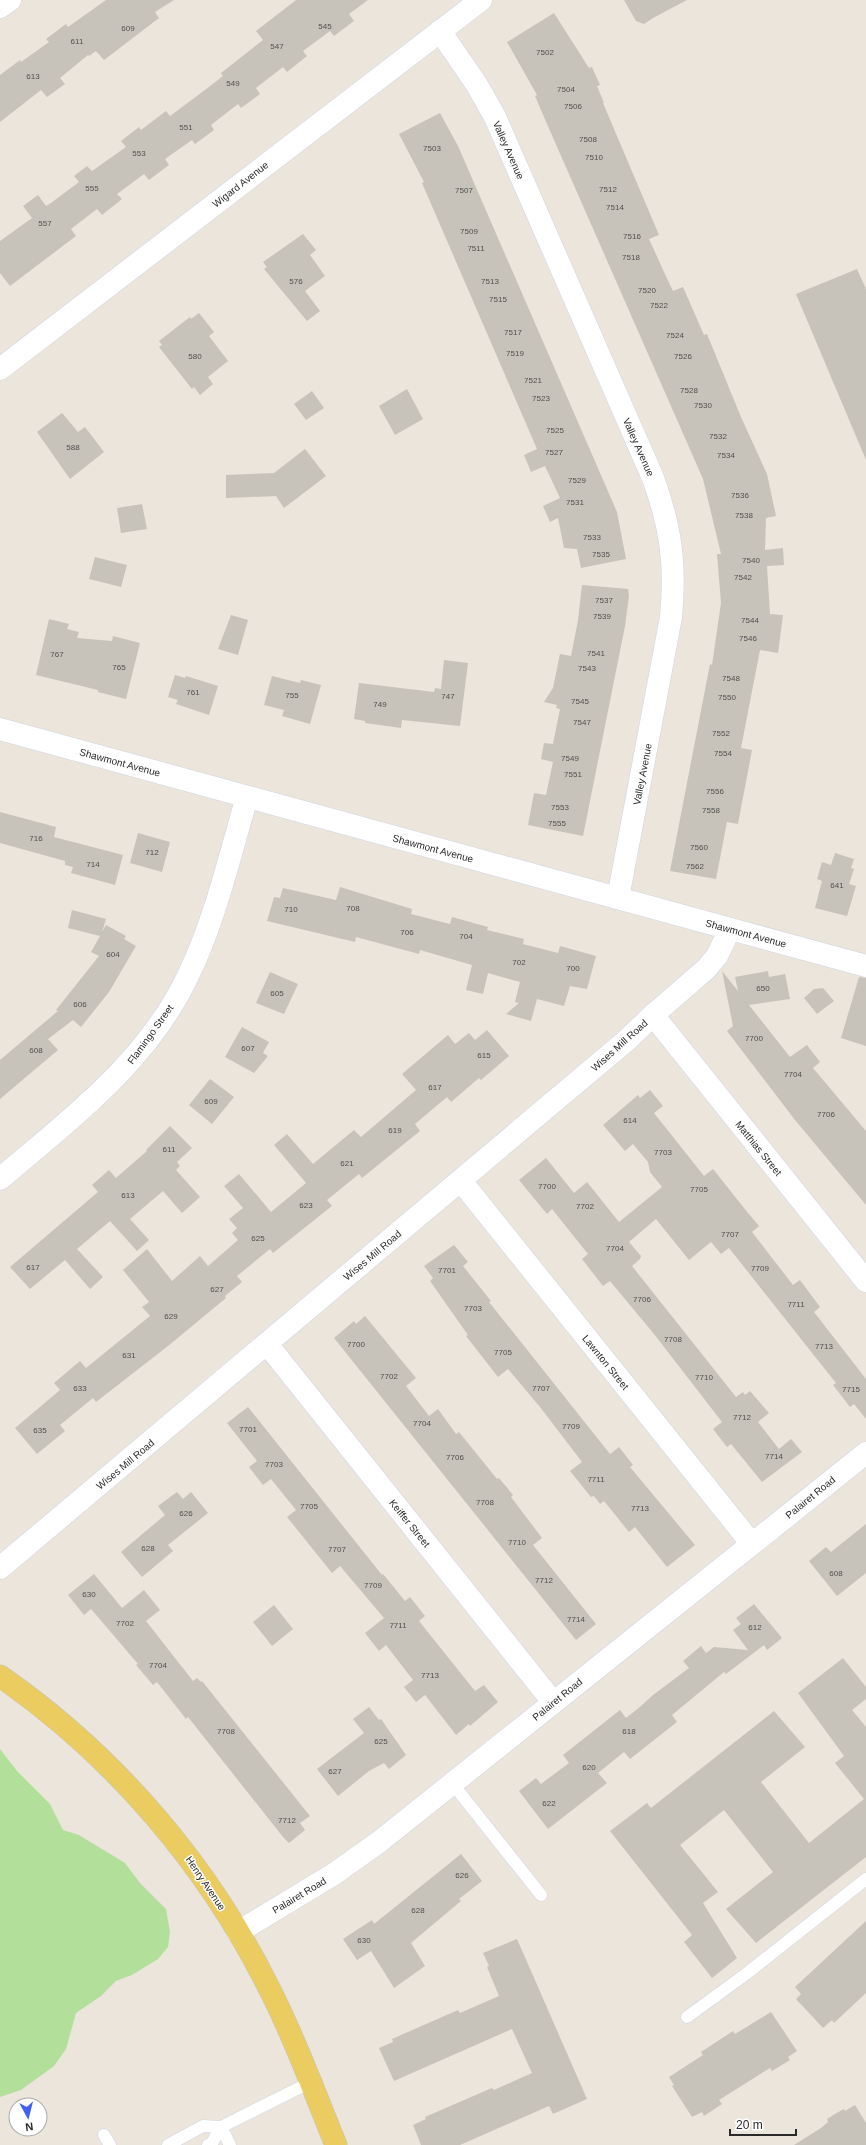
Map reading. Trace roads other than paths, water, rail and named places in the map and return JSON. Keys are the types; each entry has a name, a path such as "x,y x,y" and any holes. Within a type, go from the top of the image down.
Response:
{"main road":[{"name":"Henry Avenue","path":"0,1676 83,1743 147,1807 192,1862 238,1932 271,1991 311,2082 336,2145"}],"street":[{"path":"0,7 10,0"},
{"name":"Wigard Avenue","path":"0,369 481,0"},
{"name":"Valley Avenue","path":"440,31 477,85 495,117 653,478 661,502 672,546 674,592 671,617 618,898"},
{"name":"Shawmont Avenue","path":"0,730 866,966"},
{"name":"Flamingo Street","path":"0,1178 103,1091 133,1059 161,1022 186,980 205,938 246,797"},
{"name":"Wises Mill Road","path":"0,1568 627,1040 653,1015 706,969 717,956 730,929"},
{"name":"Matthias Street","path":"653,1015 866,1281"},
{"name":"Lawnton Street","path":"460,1181 752,1544"},
{"name":"Keiffer Street","path":"267,1344 553,1702"},
{"name":"Palairet Road","path":"238,1932 357,1858 866,1453"}],"lane":[{"path":"452,1783 541,1895"},
{"path":"687,2017 746,1974 866,1879"},
{"path":"168,2145 203,2126 221,2127 311,2082"},
{"path":"208,2145 212,2143 221,2127"},
{"path":"221,2127 230,2145"}]}
